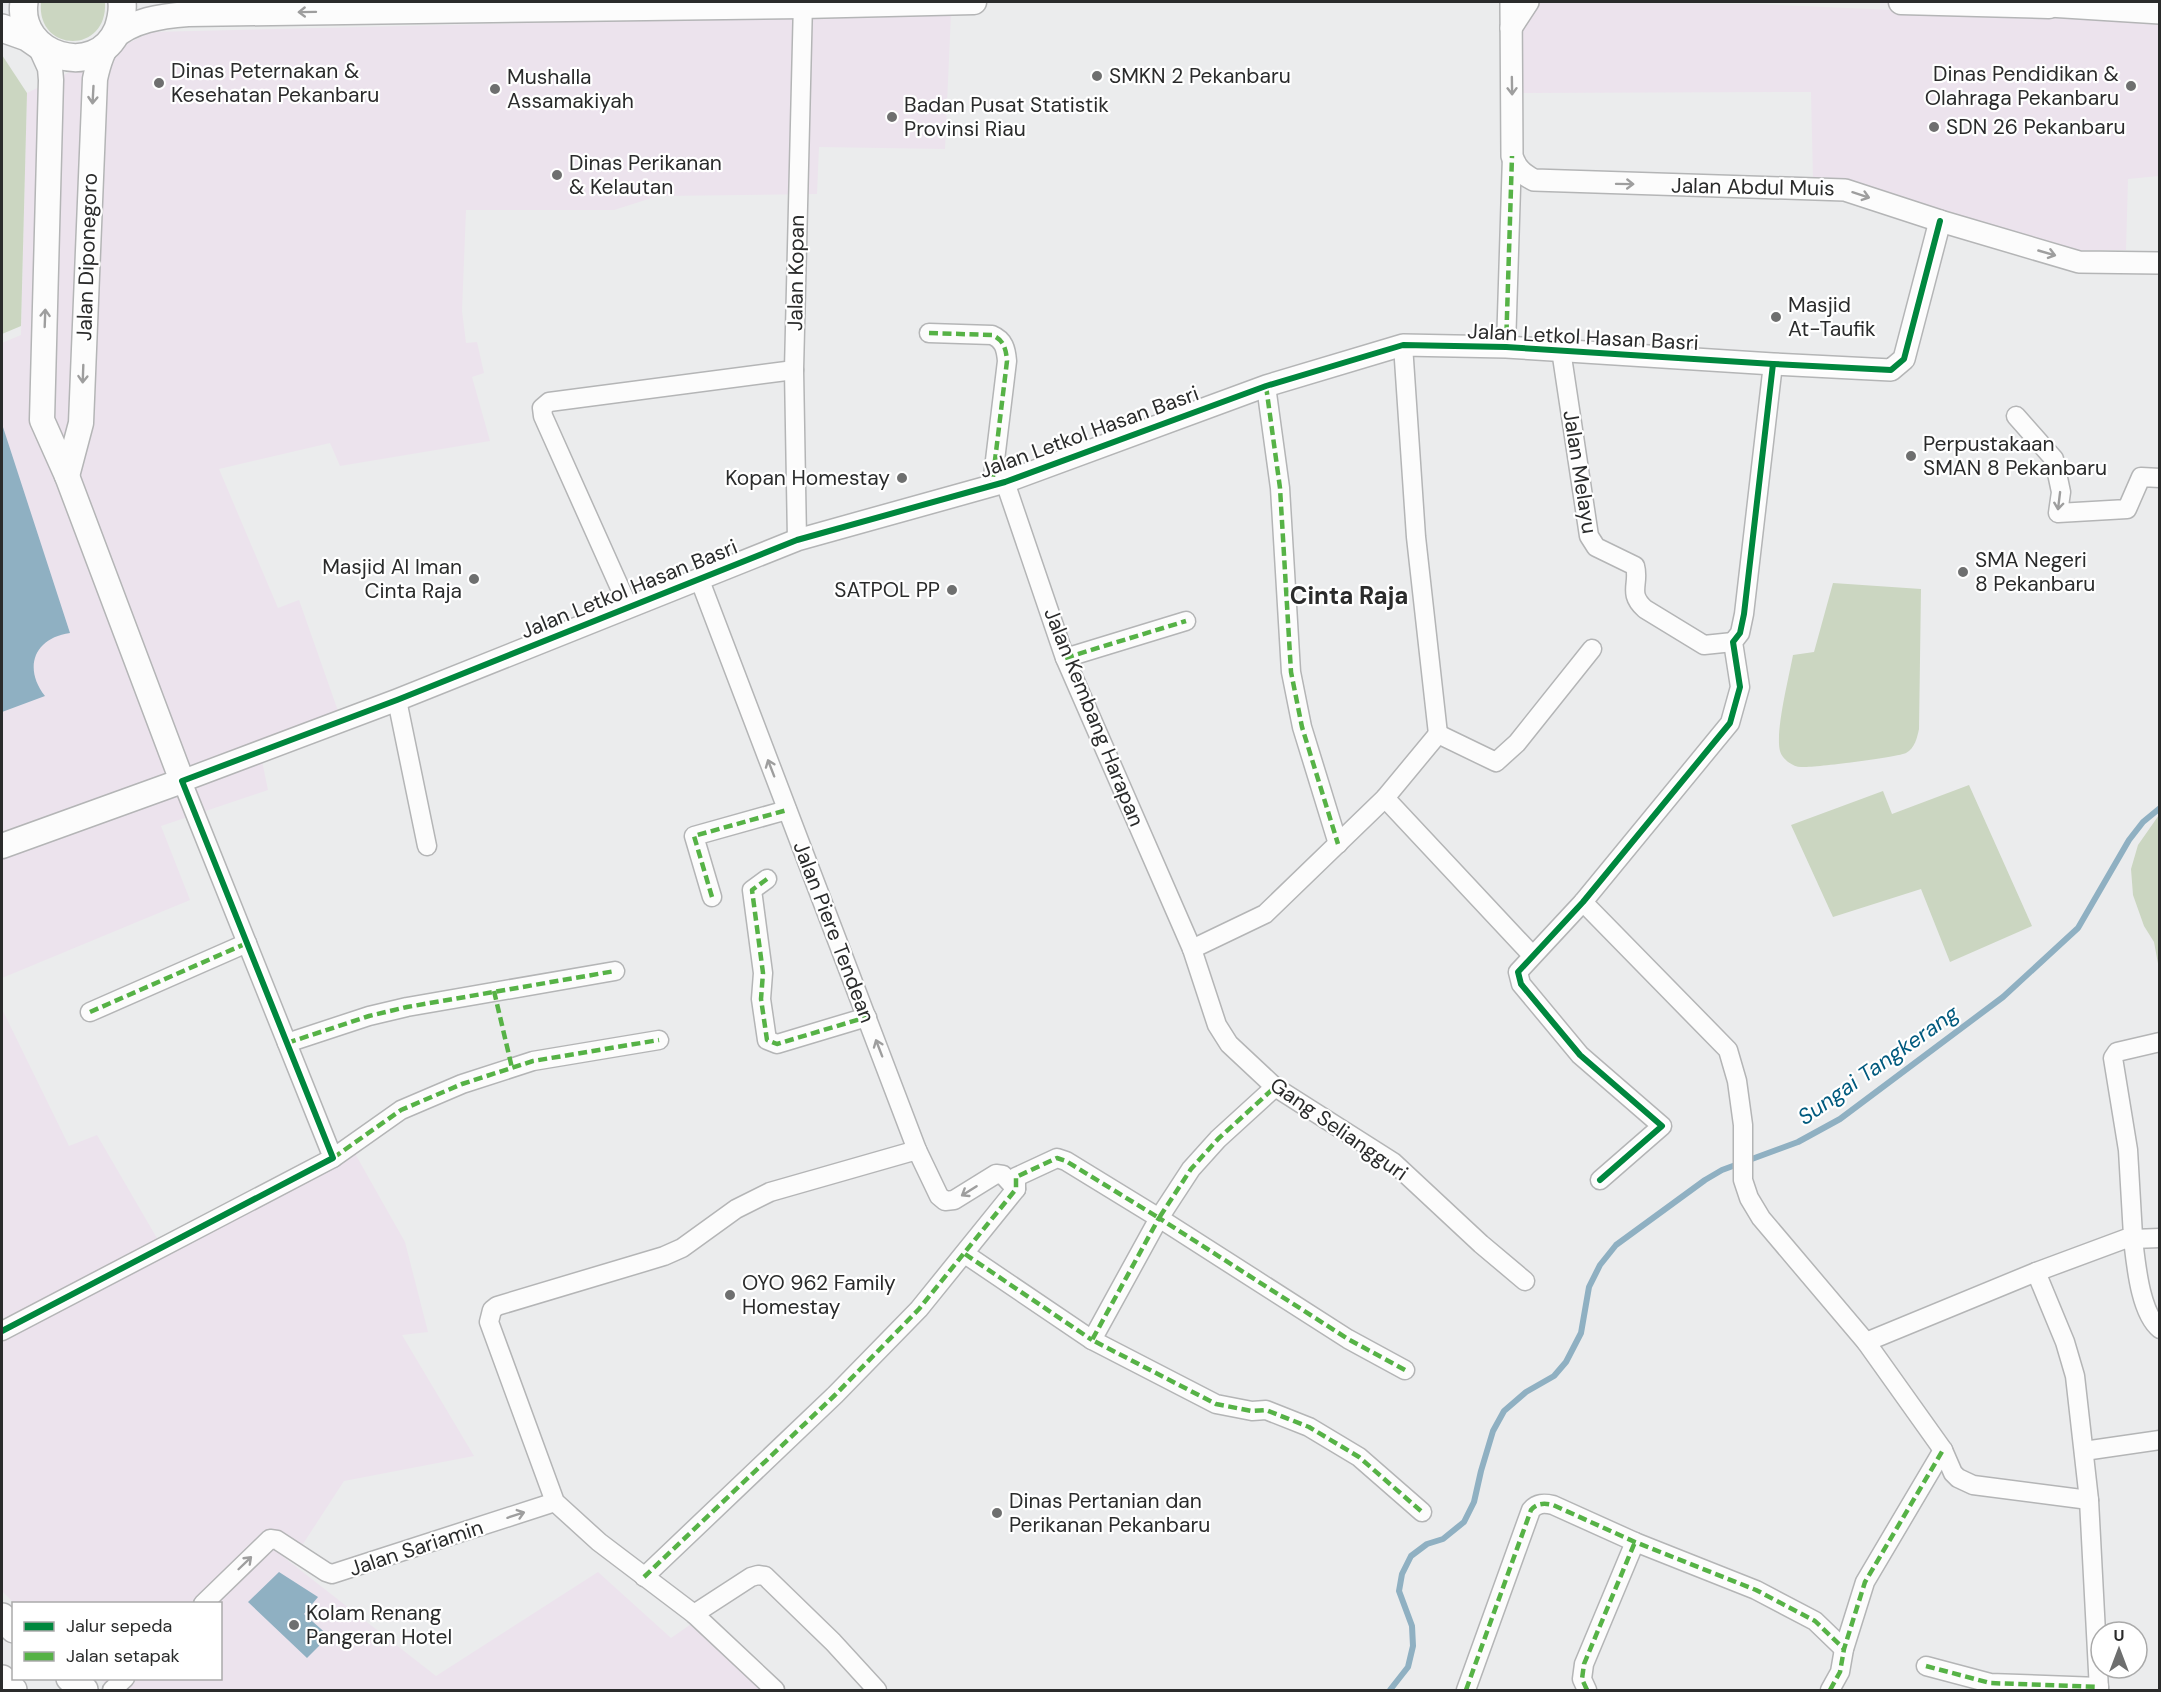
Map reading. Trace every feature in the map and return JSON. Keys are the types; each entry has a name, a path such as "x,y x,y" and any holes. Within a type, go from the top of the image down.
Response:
{"main road":[{"path":"24,2 25,21 31,35 40,46"},
{"path":"111,40 121,20 122,2"},
{"path":"2,28 27,37 52,54 66,58 80,58 94,54 125,30 141,22 188,14 974,2"},
{"path":"1901,2 2050,4"},
{"name":"Jalan Diponegoro","path":"67,476 81,423 94,79 103,52 111,40"},
{"name":"Jalan Diponegoro","path":"40,46 50,68 51,80 42,420 67,476 182,781"},
{"name":"Jalan Letkol Hasan Basri","path":"2,846 182,781"},
{"path":"2,1679 13,1690"},
{"path":"72,1680 84,1690"}],"street":[{"path":"1506,347 1512,156 1510,2"},
{"path":"1511,28 1528,2"},
{"name":"Jalan Kopan","path":"797,540 794,370 803,4"},
{"path":"2050,4 2160,13"},
{"name":"Jalan Abdul Muis","path":"1512,156 1515,165 1523,174 1534,180 1845,190 2079,262 2160,263"},
{"name":"Jalan Letkol Hasan Basri","path":"182,781 397,700 797,540 999,483 1266,386 1403,345 1506,347 1891,370 1904,359 1940,221"},
{"path":"929,333 992,334 1000,338 1006,349 999,483"},
{"path":"1192,949 1265,914 1385,798 1438,734 1416,537 1403,345"},
{"name":"Jalan Melayu","path":"1561,350 1588,536 1591,542 1596,547 1635,566 1634,588 1637,602 1645,609 1704,645 1733,642"},
{"path":"1600,1180 1662,1126 1580,1055 1521,984 1518,972 1583,902 1730,723 1740,687 1733,642 1740,633 1744,614 1773,364"},
{"path":"628,606 543,416 542,408 549,402 794,370"},
{"path":"1266,386 1280,488 1292,672 1302,727 1338,844"},
{"path":"2016,416 2054,459 2061,492 2058,513 2127,509 2141,477 2160,478"},
{"name":"Jalan Kembang Harapan","path":"999,483 1065,658 1192,949"},
{"name":"Jalan Piere Tendean","path":"699,579 917,1150 939,1196 945,1201 954,1200 996,1174 1003,1175 1016,1189"},
{"path":"1065,658 1186,621"},
{"path":"1438,734 1496,762 1517,743 1592,650"},
{"path":"397,700 427,846"},
{"path":"182,781 333,1158"},
{"path":"1385,798 1532,955"},
{"path":"712,897 694,836 787,810"},
{"path":"767,879 752,890 752,895 757,916 757,935 763,973 760,999 768,1040 777,1044 867,1017"},
{"path":"1583,902 1728,1050 1737,1081 1743,1125 1743,1180 1749,1198 1761,1218 1866,1342 1943,1450 1953,1473 1973,1485 2089,1500"},
{"path":"90,1012 247,943"},
{"name":"Gang Seliangguri","path":"1192,949 1217,1025 1228,1044 1275,1087 1393,1162 1481,1244 1525,1281"},
{"path":"287,1043 369,1016 407,1007 615,971"},
{"path":"2,1331 333,1158 401,1110 462,1084 533,1061 658,1040"},
{"path":"2160,1042 2117,1052 2113,1058 2128,1150 2133,1238 2139,1286 2154,1325 2160,1329"},
{"path":"1092,1340 1159,1218 1191,1169 1218,1139 1275,1087"},
{"path":"775,1690 694,1614 599,1542 555,1502 489,1322 492,1310 497,1306 664,1256 682,1248 736,1209 770,1192 917,1150"},
{"path":"644,1577 836,1395 919,1310 1016,1189 1016,1177 1057,1158 1066,1161 1159,1218 1348,1340 1405,1370"},
{"path":"1866,1342 2036,1272 2133,1238 2160,1238"},
{"path":"965,1254 1092,1340 1215,1404 1252,1411 1266,1410 1309,1426 1359,1457 1422,1512"},
{"path":"1926,1666 1990,1683 2099,1689 2089,1500 2072,1365 2066,1342 2036,1272"},
{"path":"2084,1450 2160,1440"},
{"path":"1830,1690 1840,1672 1844,1649 1865,1582 1943,1450"},
{"name":"Jalan Sariamin","path":"204,1602 270,1539 277,1540 332,1574 555,1502"},
{"path":"1466,1690 1531,1510 1534,1506 1547,1503 1635,1542 1756,1590 1815,1621 1844,1649"},
{"path":"1587,1690 1582,1679 1584,1664 1635,1542"},
{"path":"694,1614 751,1577 765,1576 833,1642 877,1690"}],"shaded area":[{"path":"1516,2 1754,4 2055,17 2064,2 2159,2 2159,176 2128,179 2126,250 2064,250 1842,179 1813,179 1811,92 1515,93"},
{"path":"951,13 945,149 819,147 817,194 658,196 614,210 466,210 462,311 466,343 477,342 484,373 472,377 490,441 340,466 330,443 219,469 278,608 299,600 338,711 258,742 268,790 161,826 190,900 2,978 2,343 21,335 27,93 151,32"},
{"path":"2,1009 69,1146 97,1135 165,1252 353,1150 405,1242 428,1332 402,1335 474,1456 344,1481 303,1544 281,1555 436,1676 598,1572 671,1638 697,1620 769,1690 114,1690 101,1680 222,1680 222,1602 13,1602 2,1591"}],"green space":[{"path":"41,2 105,2 103,19 96,32 85,39 72,41 60,38 49,31 42,19"},
{"path":"2,55 27,93 21,326 2,334"},
{"path":"1833,583 1921,589 1919,729 1914,746 1906,753 1855,762 1798,767 1785,760 1780,751 1779,731 1786,690 1793,655 1814,652"},
{"path":"1969,785 2032,926 1950,962 1921,889 1833,917 1791,825 1883,791 1892,814"},
{"path":"2159,815 2159,969 2154,942 2144,926 2133,895 2131,869 2138,845"}],"water":[{"path":"2,424 70,633 48,641 40,648 36,656 35,675 45,696 2,712"},
{"name":"Kolam Renang Pangeran Hotel","path":"279,1572 318,1597 304,1614 329,1636 307,1658 248,1602"}],"waterway":[{"name":"Sungai Tangkerang","path":"1390,1690 1408,1667 1413,1646 1412,1626 1399,1591 1402,1574 1411,1556 1427,1544 1443,1539 1464,1522 1474,1502 1493,1431 1504,1411 1526,1392 1554,1376 1566,1362 1581,1333 1589,1287 1600,1265 1616,1245 1722,1170 1798,1142 1840,1119 2003,997 2078,928 2129,840 2143,822 2160,808"}],"marked path":[{"path":"1506,347 1512,156"},
{"path":"929,333 992,335 1004,345 1007,361 992,485"},
{"path":"1266,386 1280,488 1291,672 1302,727 1338,844"},
{"path":"1065,658 1186,621"},
{"path":"712,897 694,836 787,810"},
{"path":"767,879 752,890 763,973 761,999 767,1040 777,1044 867,1017"},
{"path":"90,1012 247,943"},
{"path":"287,1043 369,1016 407,1007 615,971"},
{"path":"494,991 512,1068"},
{"path":"333,1158 401,1110 462,1084 533,1061 659,1040"},
{"path":"644,1577 835,1395 919,1309 1016,1189 1016,1177 1057,1158 1066,1161 1159,1218 1191,1169 1218,1139 1275,1087"},
{"path":"1405,1370 1348,1339 1159,1218 1092,1340 1216,1404 1252,1411 1266,1410 1309,1427 1359,1457 1422,1512"},
{"path":"965,1254 1092,1340"},
{"path":"1830,1690 1840,1672 1844,1649 1865,1582 1943,1450"},
{"path":"1466,1690 1531,1510 1541,1504 1553,1505 1635,1542 1756,1590 1815,1621 1844,1649"},
{"path":"1587,1690 1582,1679 1584,1664 1635,1542"},
{"path":"1926,1666 1990,1683 2099,1687"}],"cycle path":[{"path":"2,1331 333,1158 182,781 397,700 797,540 1005,482 1266,386 1403,345 1506,347 1891,370 1904,359 1940,221"},
{"path":"1600,1180 1662,1126 1580,1055 1521,984 1518,972 1583,902 1730,723 1740,687 1733,642 1740,633 1744,614 1773,364"}],"place":[{"name":"SMKN 2 Pekanbaru","path":"1097,76"},
{"name":"Dinas Peternakan & Kesehatan Pekanbaru","path":"159,83"},
{"name":"Dinas Pendidikan & Olahraga Pekanbaru","path":"2131,86"},
{"name":"Mushalla Assamakiyah","path":"495,89"},
{"name":"Badan Pusat Statistik Provinsi Riau","path":"892,117"},
{"name":"SDN 26 Pekanbaru","path":"1934,127"},
{"name":"Dinas Perikanan & Kelautan","path":"557,175"},
{"name":"Masjid At-Taufik","path":"1776,317"},
{"name":"Perpustakaan SMAN 8 Pekanbaru","path":"1911,456"},
{"name":"Kopan Homestay","path":"902,478"},
{"name":"SMA Negeri 8 Pekanbaru","path":"1963,572"},
{"name":"Masjid Al Iman Cinta Raja","path":"474,579"},
{"name":"SATPOL PP","path":"952,590"},
{"name":"OYO 962 Family Homestay","path":"730,1295"},
{"name":"Dinas Pertanian dan Perikanan Pekanbaru","path":"997,1513"},
{"name":"Kolam Renang Pangeran Hotel","path":"294,1625"}],"district":[{"name":"Cinta Raja","path":"1349,595"}]}
